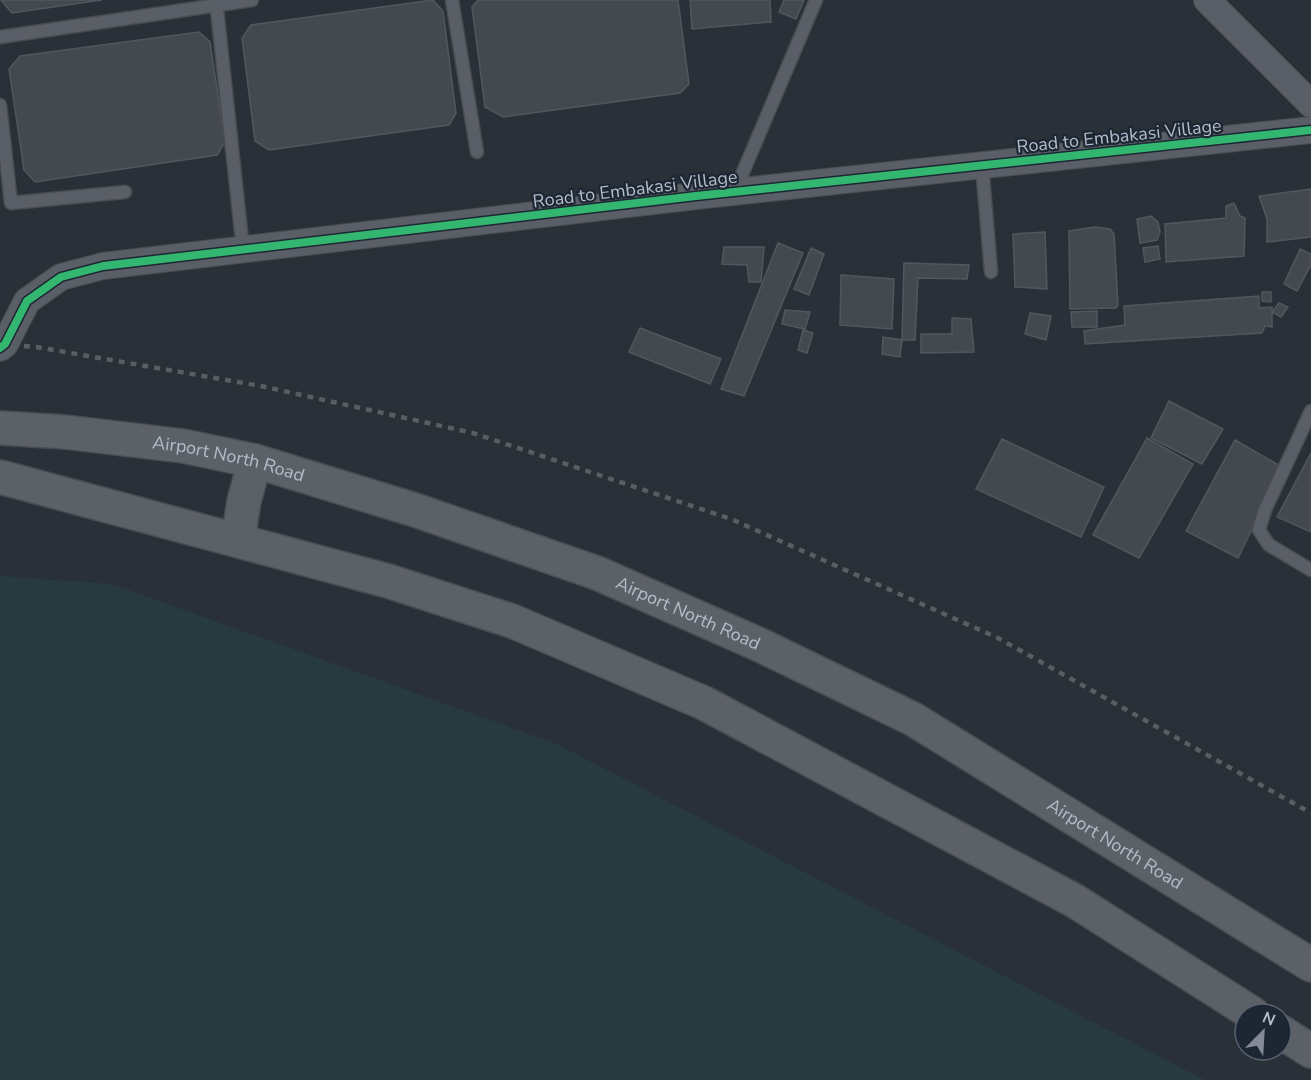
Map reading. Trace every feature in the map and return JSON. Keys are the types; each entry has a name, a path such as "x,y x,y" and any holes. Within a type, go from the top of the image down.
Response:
{"main road":[{"name":"Airport North Road","path":"0,428 65,432 171,444 255,460 414,510 597,573 760,645 913,719 1311,964"},
{"path":"238,540 244,501 255,460"},
{"path":"0,477 388,581 512,621 704,703 1075,901 1234,1002"},
{"path":"1293,1040 1311,1051"}],"street":[{"path":"1207,0 1311,104"},
{"name":"Road to Embakasi Village","path":"0,348 5,344 27,301 61,276 103,266 982,165 1311,130"}],"lane":[{"path":"0,37 216,2 252,0"},
{"path":"452,0 477,152"},
{"path":"734,193 816,0"},
{"path":"216,2 243,250"},
{"path":"0,105 11,203 125,192"},
{"path":"982,165 991,272"},
{"path":"1311,411 1265,510 1260,530 1269,545 1311,570"}],"green space":[{"path":"0,576 112,584 557,744 1205,1080 0,1080"}],"building":[{"path":"1,0 102,0 12,13"},
{"path":"433,0 443,11 456,113 449,125 269,150 255,141 242,38 251,25"},
{"path":"478,0 678,0 689,84 680,93 503,117 485,107 472,7"},
{"path":"690,0 770,0 771,22 692,29"},
{"path":"784,0 804,0 796,19 779,12"},
{"path":"199,32 210,42 225,142 217,155 35,182 24,170 9,69 20,56"},
{"path":"1311,189 1311,237 1267,242 1267,219 1259,196"},
{"path":"1234,203 1240,216 1245,218 1244,256 1166,262 1165,224 1226,218 1226,206"},
{"path":"1151,216 1158,222 1160,232 1157,240 1140,243 1137,219"},
{"path":"1095,227 1110,229 1114,234 1118,305 1116,308 1070,309 1069,231"},
{"path":"1045,232 1047,289 1015,287 1013,234"},
{"path":"778,243 803,253 744,396 721,389"},
{"path":"1158,246 1160,259 1145,262 1143,248"},
{"path":"724,247 764,247 761,282 749,282 747,265 722,264"},
{"path":"811,248 824,254 809,295 794,289"},
{"path":"1300,249 1311,254 1311,265 1297,291 1284,284"},
{"path":"904,263 969,265 967,279 918,278 915,340 902,340"},
{"path":"841,275 894,279 892,329 840,325"},
{"path":"1262,292 1271,292 1271,302 1262,301"},
{"path":"1259,296 1259,308 1272,307 1272,327 1265,326 1262,333 1085,344 1084,331 1125,325 1124,306"},
{"path":"1279,303 1288,307 1281,317 1272,312"},
{"path":"785,310 810,312 805,329 782,324"},
{"path":"1097,311 1097,327 1072,327 1071,312"},
{"path":"1030,313 1051,316 1046,340 1025,334"},
{"path":"952,318 971,319 974,352 921,353 921,334 952,334"},
{"path":"640,328 721,359 710,384 629,352"},
{"path":"803,330 813,333 807,353 798,350"},
{"path":"883,337 902,340 900,357 882,354"},
{"path":"1169,401 1223,429 1202,464 1151,438"},
{"path":"1147,438 1193,464 1139,558 1093,535"},
{"path":"1002,439 1104,487 1081,537 976,489"},
{"path":"1235,440 1282,467 1238,558 1186,531"},
{"path":"1311,453 1311,532 1277,517"}],"railway":[{"path":"0,344 36,347 261,386 473,433 731,519 998,638 1311,813"}],"cycle path":[{"path":"0,348 5,344 27,301 61,277 103,266 696,196 1311,130"}]}
